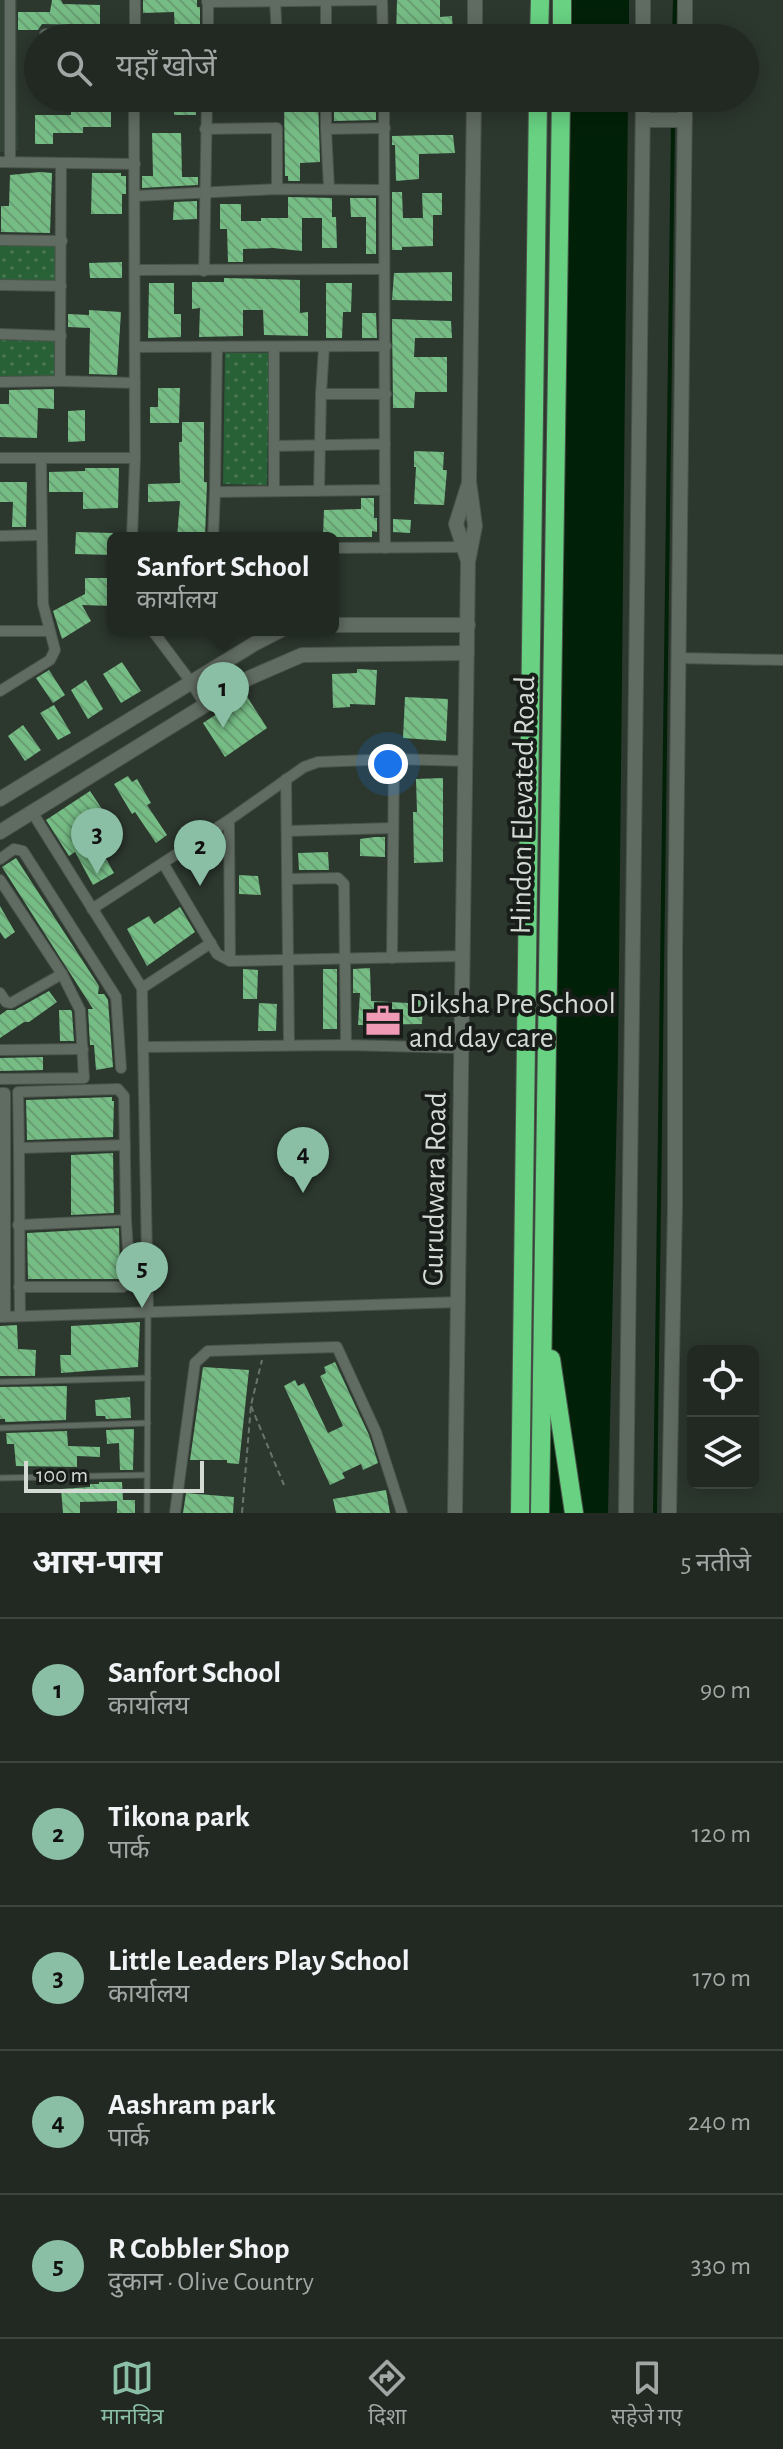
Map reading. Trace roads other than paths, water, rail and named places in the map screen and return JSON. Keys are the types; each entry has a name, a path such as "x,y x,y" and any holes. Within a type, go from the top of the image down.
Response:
{"highway":[{"path":"539,24 540,0"},
{"path":"562,0 562,24"},
{"name":"Hindon Elevated Road","path":"520,1513 538,112"},
{"name":"Hindon Elevated Road","path":"540,1513 561,112"},
{"path":"543,1313 574,1513"}],"street":[{"path":"10,0 5,162 135,164"},
{"path":"135,0 135,24"},
{"path":"275,0 276,24"},
{"path":"208,24 208,1 376,0"},
{"path":"382,0 383,24"},
{"path":"475,0 475,24"},
{"path":"643,0 643,24"},
{"path":"685,0 685,24"},
{"path":"326,2 326,24"},
{"path":"132,532 135,458 134,112"},
{"path":"204,271 206,112"},
{"path":"326,112 329,188"},
{"path":"384,112 385,548"},
{"path":"468,562 475,526 469,481 474,112"},
{"path":"626,1513 646,112"},
{"path":"669,1513 675,1207 681,112"},
{"path":"648,120 679,120"},
{"path":"205,129 277,128 277,189"},
{"path":"326,129 385,128"},
{"path":"60,381 61,163"},
{"path":"135,196 277,189 384,190"},
{"path":"0,240 62,241"},
{"path":"135,270 383,269"},
{"path":"0,285 61,286"},
{"path":"0,334 61,336"},
{"path":"135,347 386,346"},
{"path":"213,532 217,347"},
{"path":"274,347 274,491"},
{"path":"319,491 324,347"},
{"path":"0,382 135,383"},
{"path":"321,394 386,394"},
{"path":"274,446 385,444"},
{"path":"0,458 135,458"},
{"path":"0,691 50,660 55,650 43,604 41,458"},
{"path":"468,562 456,524 469,481"},
{"path":"215,492 385,490"},
{"path":"0,536 40,535"},
{"path":"339,548 464,547"},
{"name":"Gurudwara Road","path":"455,1513 468,562"},
{"path":"339,625 468,625"},
{"path":"0,631 49,631"},
{"path":"156,636 205,705"},
{"path":"0,799 269,636"},
{"path":"0,832 249,678 302,655 467,653"},
{"path":"678,658 783,660"},
{"path":"392,958 394,759"},
{"path":"92,909 286,779 318,762 394,759 466,761"},
{"path":"286,779 289,1045"},
{"path":"32,812 142,988 148,1312"},
{"path":"229,820 230,961"},
{"path":"287,831 393,828"},
{"path":"0,859 14,849 23,851 116,997 121,1068"},
{"path":"163,863 217,954 230,961 464,956"},
{"path":"287,879 338,878 344,884 346,1045"},
{"path":"0,880 3,893 62,974 80,1010 84,1078 0,1079"},
{"path":"142,988 211,943"},
{"path":"0,993 6,1002 11,1003 62,974"},
{"path":"143,1047 346,1045 463,1048"},
{"path":"0,1050 83,1049"},
{"path":"19,1287 123,1287 130,1280 124,1096 118,1089 18,1092 18,1225 19,1287 20,1316"},
{"path":"0,1093 5,1093 3,1316 460,1302"},
{"path":"19,1148 125,1145"},
{"path":"18,1225 126,1220"},
{"path":"175,1513 195,1363 208,1351 338,1348 376,1432 402,1513"}],"lane":[{"path":"147,1513 148,1312"},
{"path":"0,1382 148,1378"},
{"path":"0,1428 148,1423"},
{"path":"0,1478 147,1475"}],"waterway":[{"path":"674,24 675,0"},
{"path":"655,1513 673,124"}],"place":[{"name":"Sanfort School","path":"223,728"},
{"name":"Little Leaders Play School","path":"97,874"},
{"name":"Tikona park","path":"200,886"},
{"name":"Diksha Pre School and day care","path":"383,1021"},
{"name":"Aashram park","path":"303,1193"},
{"name":"R Cobbler Shop","path":"142,1308"}]}
